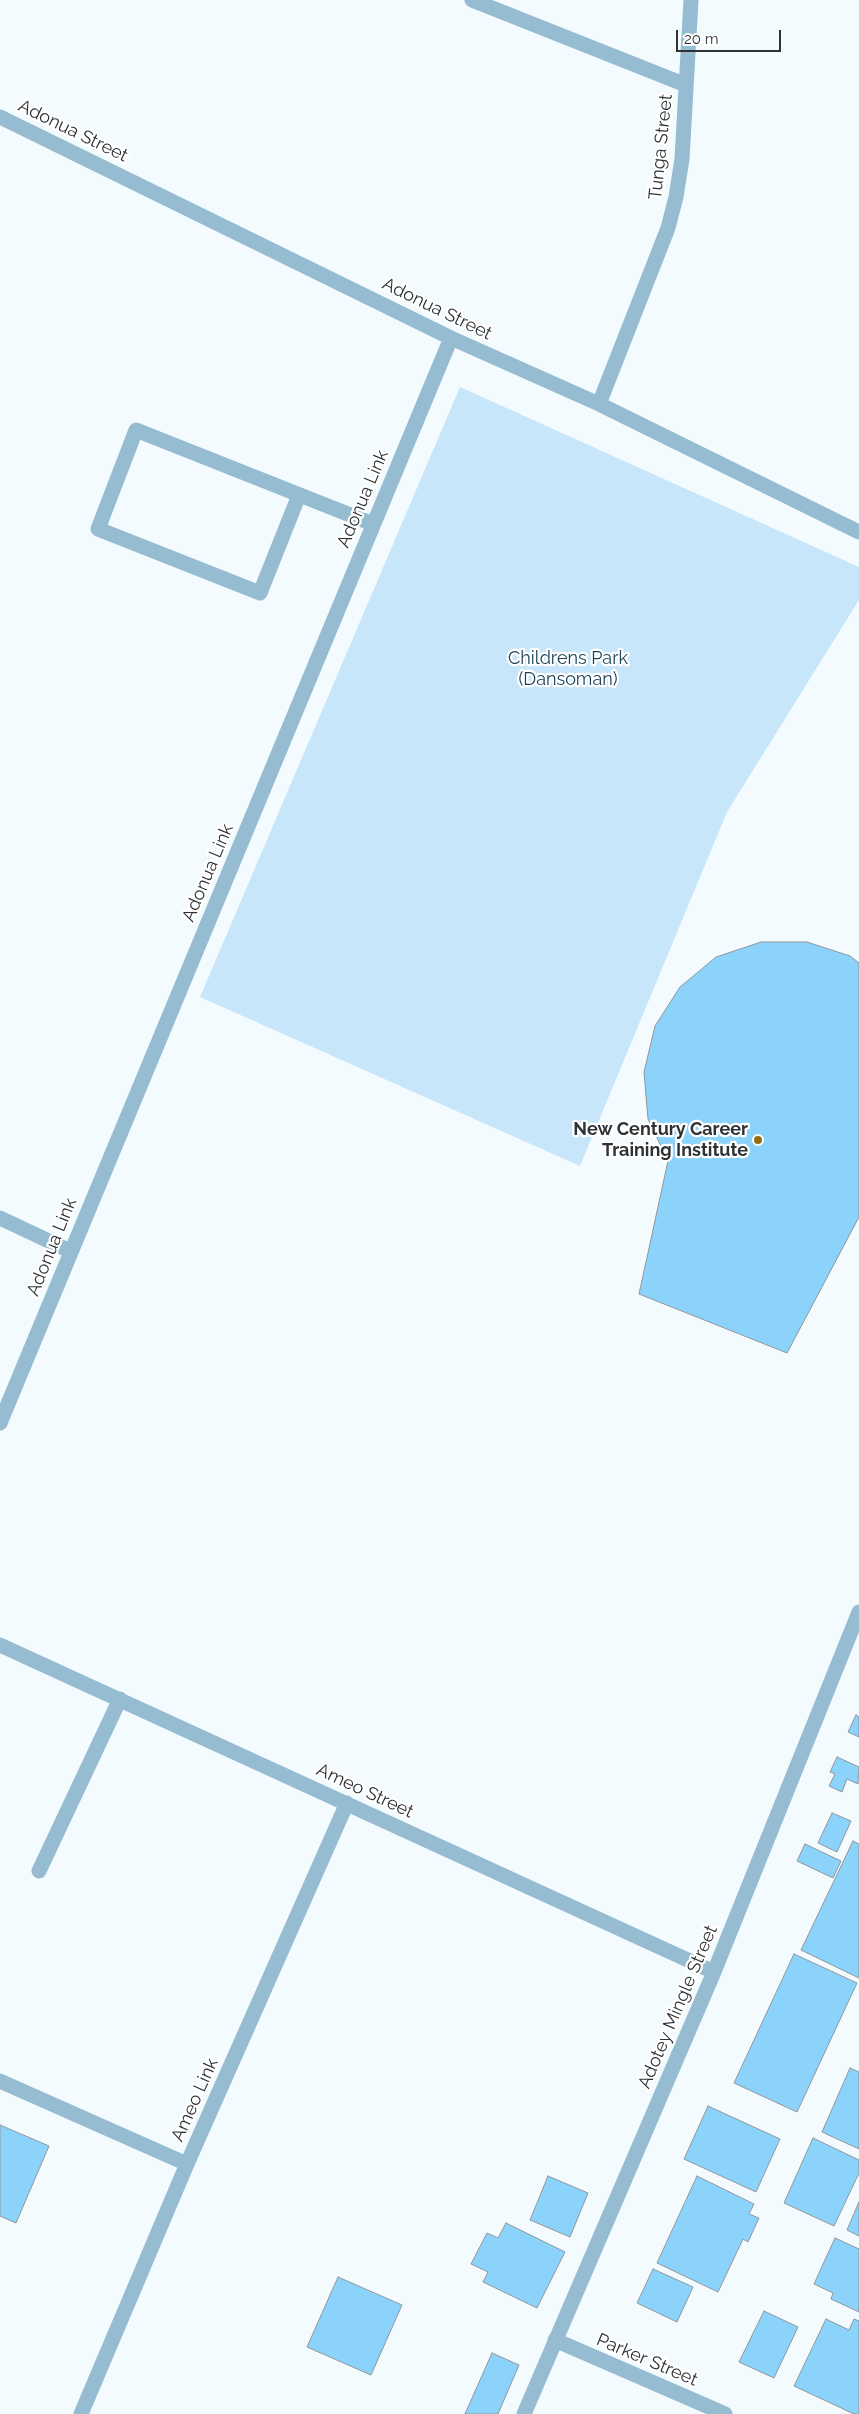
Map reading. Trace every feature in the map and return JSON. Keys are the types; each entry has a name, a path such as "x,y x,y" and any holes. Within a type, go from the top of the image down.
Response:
{"street":[{"path":"472,0 686,85"},
{"name":"Tunga Street","path":"599,404 668,228 682,159 691,0"},
{"name":"Adonua Street","path":"0,116 451,338 599,404 859,532"},
{"name":"Adonua Link","path":"0,1423 451,338"},
{"path":"299,495 260,593 98,529 136,430 373,524"},
{"path":"0,1218 70,1251"},
{"name":"Adotey Mingle Street","path":"524,2414 554,2340 714,1972 859,1612"},
{"name":"Ameo Street","path":"0,1644 714,1972"},
{"path":"39,1871 120,1699"},
{"name":"Ameo Link","path":"81,2414 187,2164 347,1804"},
{"path":"0,2081 187,2164"},
{"name":"Parker Street","path":"554,2340 724,2414"}],"green space":[{"name":"Childrens Park (Dansoman)","path":"460,387 859,567 859,600 727,812 580,1166 200,997"}],"building":[{"name":"New Century Career Training Institute","path":"761,942 807,942 850,956 859,963 859,1217 787,1353 639,1294 668,1161 648,1119 644,1072 655,1026 680,987 716,957"},
{"path":"856,1715 859,1717 859,1737 848,1732"},
{"path":"837,1757 859,1767 858,1784 847,1779 842,1792 829,1786 835,1774 830,1772"},
{"path":"832,1813 851,1821 837,1852 818,1843"},
{"path":"853,1841 859,1844 859,1978 801,1950"},
{"path":"805,1844 841,1861 833,1878 797,1861"},
{"path":"794,1954 857,1983 797,2112 734,2083"},
{"path":"850,2068 859,2072 859,2149 822,2132"},
{"path":"708,2106 780,2139 756,2192 684,2159"},
{"path":"0,2125 49,2146 16,2223 0,2216"},
{"path":"813,2138 859,2160 859,2173 834,2226 784,2203"},
{"path":"548,2176 588,2193 570,2237 530,2220"},
{"path":"697,2176 754,2204 749,2214 759,2218 748,2242 743,2239 718,2292 657,2263"},
{"path":"859,2202 859,2236 847,2230"},
{"path":"506,2223 565,2252 537,2308 483,2282 488,2272 471,2264 487,2233 498,2238"},
{"path":"835,2238 859,2249 859,2312 831,2299 833,2293 814,2284"},
{"path":"653,2269 693,2287 677,2322 637,2303"},
{"path":"338,2277 402,2305 371,2375 307,2347"},
{"path":"764,2311 798,2327 774,2378 739,2362"},
{"path":"826,2319 849,2330 854,2319 859,2321 859,2414 854,2414 794,2386"},
{"path":"492,2353 519,2365 498,2414 465,2414"}],"place":[{"name":"New Century Career Training Institute","path":"758,1140"}]}
